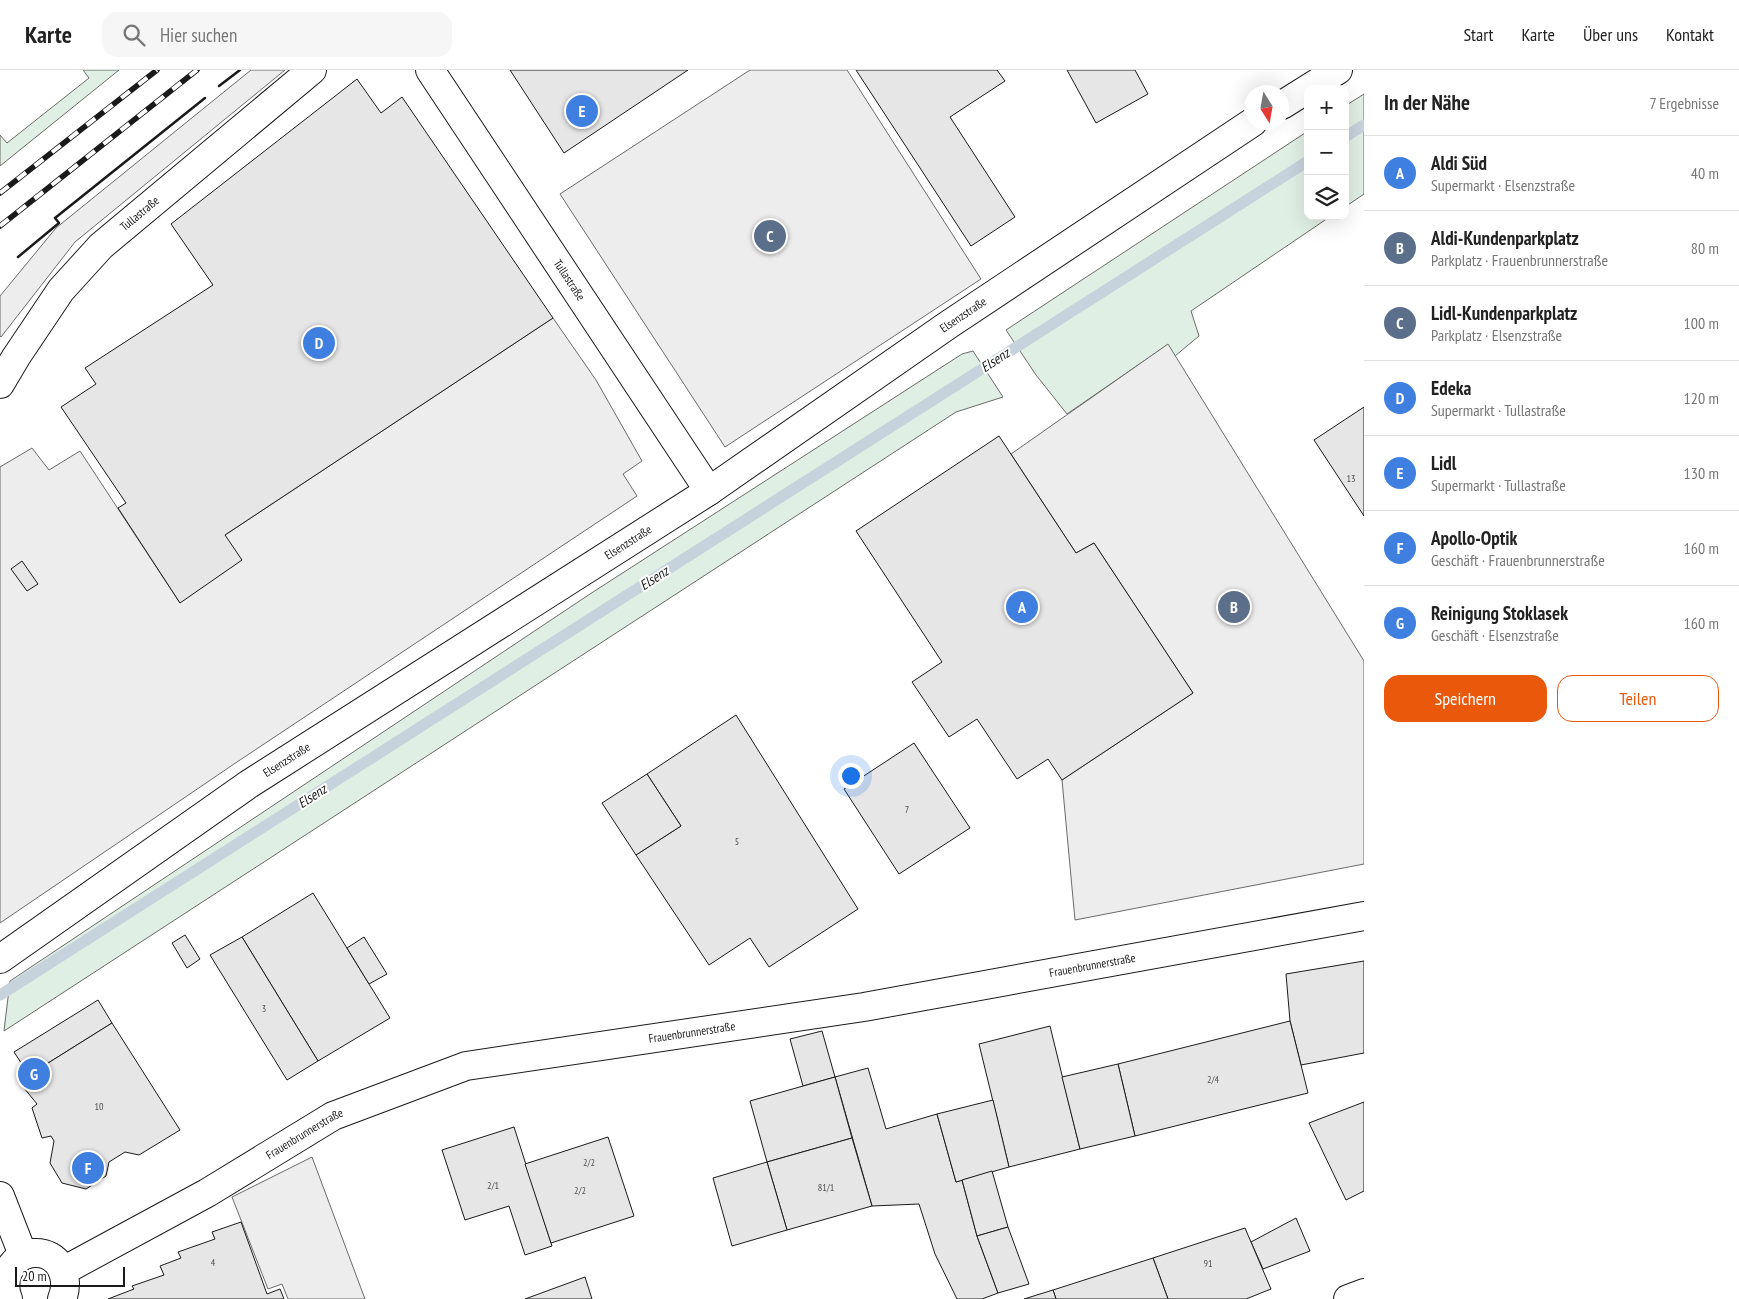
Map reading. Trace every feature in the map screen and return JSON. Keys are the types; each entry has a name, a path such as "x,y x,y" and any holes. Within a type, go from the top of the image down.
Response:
{"street":[{"name":"Tullastraße","path":"0,384 61,290 101,246 312,70"},
{"name":"Tullastraße","path":"430,70 709,491"},
{"path":"1289,101 1338,70"},
{"name":"Elsenzstraße","path":"0,959 249,784 709,491 948,325 1244,128"},
{"name":"Frauenbrunnerstraße","path":"63,1271 207,1193 333,1116 466,1066 864,1007 1364,916"},
{"path":"0,1196 23,1256"},
{"path":"8,1299 4,1286 4,1276 8,1268 23,1256 32,1253 42,1254 50,1258 63,1271 66,1289 62,1299"},
{"path":"1348,1299 1364,1293"}],"green space":[{"path":"83,70 119,70 0,166 0,135 7,143 89,78"},
{"path":"1364,94 1364,194 1349,204 1349,130 1349,103"},
{"path":"1304,134 1304,220 1325,220 1191,311 1199,336 1175,356 1167,345 1067,414 1036,375 1006,330"},
{"path":"973,351 1003,397 956,412 4,1031 10,981 590,594 962,354"}],"shaded area":[{"path":"251,70 285,70 75,242 1,337 0,296 56,228"},
{"path":"750,70 847,70 981,279 725,447 560,194"},
{"path":"553,318 596,380 642,461 623,474 637,496 234,764 0,923 0,467 32,448 49,470 80,451 180,603 225,535"},
{"path":"1168,344 1364,661 1364,864 1075,920 1062,780 1193,693 1094,543 1076,553 1011,454"},
{"path":"312,1157 365,1299 288,1299 282,1284 268,1289 232,1197"}],"building":[{"path":"510,70 688,70 564,153"},
{"path":"856,70 997,70 1005,81 950,117 1015,217 971,246"},
{"path":"1067,70 1135,70 1148,94 1096,123"},
{"path":"357,79 381,113 402,97 553,318 225,535 242,560 180,603 118,508 126,503 61,407 96,384 85,368 213,285 171,224"},
{"path":"1364,407 1364,516 1314,440"},
{"path":"999,436 1076,553 1094,543 1193,693 1062,780 1048,759 1017,779 977,719 949,737 912,682 942,662 856,531"},
{"path":"22,561 38,584 27,591 11,569"},
{"path":"736,715 858,909 769,967 750,938 709,965 636,855 681,826 647,774"},
{"path":"914,743 970,828 899,874 844,789"},
{"path":"647,774 681,826 636,855 602,803"},
{"path":"313,893 390,1018 318,1061 242,937"},
{"path":"185,935 200,959 187,968 172,943"},
{"path":"242,937 318,1061 287,1080 210,955"},
{"path":"364,937 387,974 369,984 347,948"},
{"path":"1364,961 1364,1053 1301,1065 1290,1021 1286,974"},
{"path":"98,1000 112,1023 29,1075 14,1052"},
{"path":"1290,1021 1308,1093 1135,1136 1118,1064"},
{"path":"112,1023 180,1130 139,1155 125,1152 109,1162 106,1176 86,1189 62,1183 50,1163 54,1141 51,1136 42,1138 32,1108 37,1104 24,1088 29,1075"},
{"path":"1050,1026 1080,1149 1009,1167 979,1044"},
{"path":"822,1031 835,1077 803,1086 790,1039"},
{"path":"1118,1064 1135,1136 1080,1149 1062,1077"},
{"path":"868,1068 886,1129 937,1114 956,1182 962,1180 977,1236 998,1293 982,1299 957,1299 935,1254 919,1204 872,1206 835,1077"},
{"path":"835,1077 852,1138 767,1162 750,1101"},
{"path":"993,1100 1009,1167 956,1182 937,1114"},
{"path":"1364,1102 1364,1191 1346,1200 1309,1123"},
{"path":"514,1127 552,1246 525,1255 509,1206 465,1220 442,1150"},
{"path":"608,1137 634,1216 551,1243 525,1164"},
{"path":"852,1138 872,1206 787,1230 767,1162"},
{"path":"767,1162 787,1230 732,1246 713,1178"},
{"path":"992,1171 1008,1227 977,1236 962,1180"},
{"path":"1296,1218 1310,1251 1263,1269 1251,1242"},
{"path":"241,1222 267,1294 280,1289 284,1299 108,1299 134,1289 132,1286 164,1275 160,1266 181,1258 178,1252 215,1239 212,1232"},
{"path":"1008,1227 1029,1284 998,1293 977,1236"},
{"path":"1245,1228 1271,1289 1246,1299 1168,1299 1153,1258"},
{"path":"1153,1258 1168,1299 1056,1299 1053,1290"},
{"path":"585,1277 592,1299 525,1299"},
{"path":"1053,1290 1056,1299 1024,1299"}],"waterway":[{"name":"Elsenz","path":"1349,134 1364,125"},
{"name":"Elsenz","path":"0,995 1304,164"}],"railway":[{"path":"0,193 157,70"},
{"path":"0,226 197,70"}],"wall":[{"path":"219,86 240,70"},
{"path":"18,257 59,223 55,218 205,98"}],"place":[{"name":"Lidl","path":"582,111"},
{"name":"Lidl-Kundenparkplatz","path":"770,236"},
{"name":"Edeka","path":"319,343"},
{"name":"Aldi Süd","path":"1022,607"},
{"name":"Aldi-Kundenparkplatz","path":"1234,607"},
{"name":"Reinigung Stoklasek","path":"34,1074"},
{"name":"Apollo-Optik","path":"88,1168"}]}
